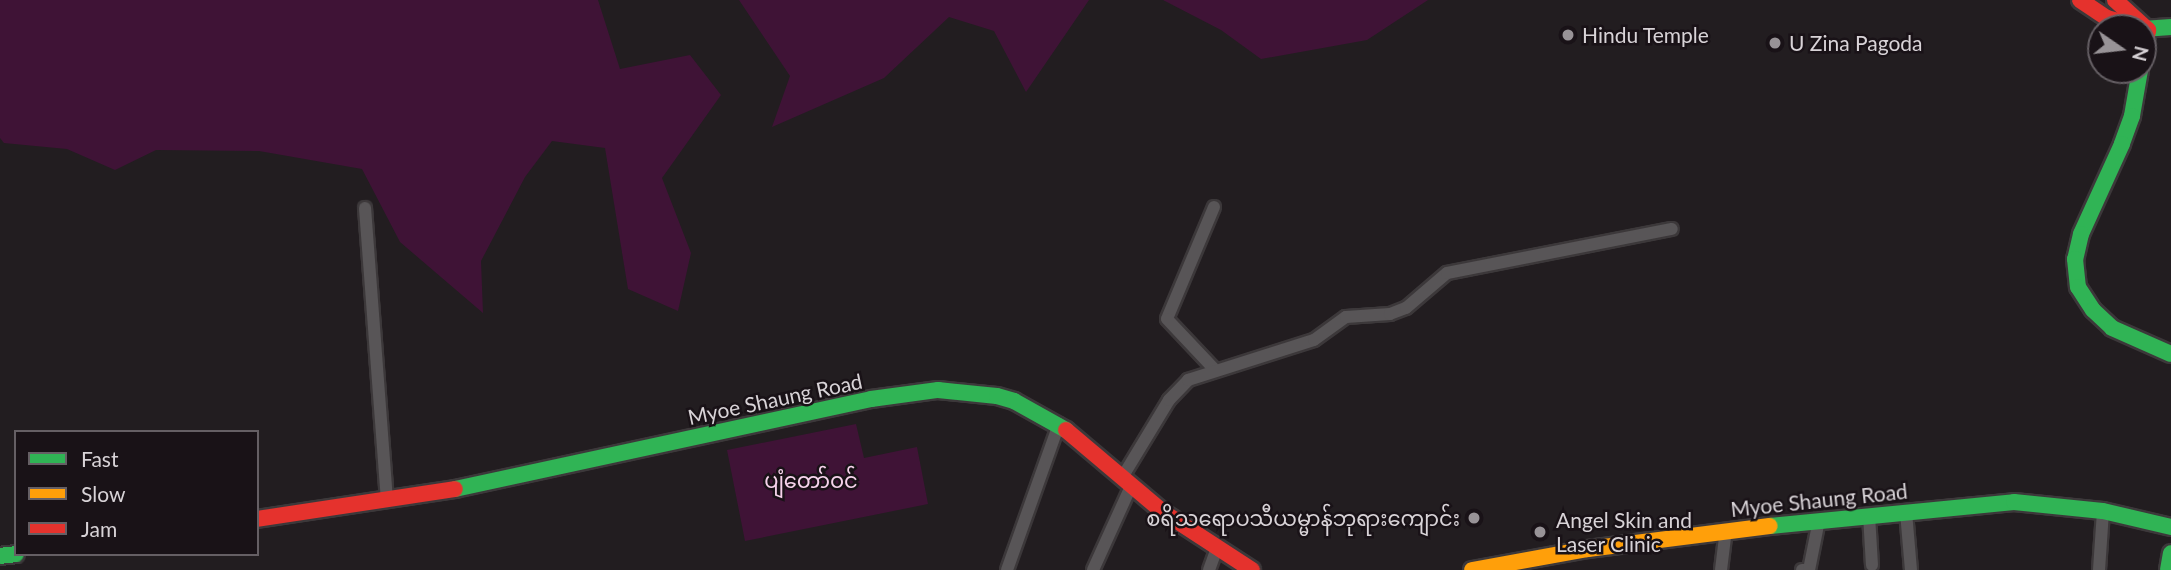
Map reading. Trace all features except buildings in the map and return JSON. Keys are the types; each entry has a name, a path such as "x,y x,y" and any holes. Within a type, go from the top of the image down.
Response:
{"main road":[{"path":"2080,0 2101,14"},
{"path":"2115,0 2129,14"},
{"path":"2137,84 2122,144 2081,234 2075,259 2078,287 2093,310 2112,328 2147,346 2171,354"},
{"name":"Myoe Shaung Road","path":"259,519 476,485 871,399 938,390 998,396 1014,401 1059,424 1163,512 1252,570"},
{"name":"Myoe Shaung Road","path":"1472,570 1588,549 1819,520 2014,502 2103,511 2171,527"},
{"path":"2168,570 2171,553"}],"street":[{"path":"1214,207 1167,319 1215,370"},
{"path":"365,208 387,499"},
{"path":"1093,570 1128,480 1169,400 1188,380 1314,340 1346,317 1390,314 1406,307 1447,273 1672,229"},
{"path":"1007,570 1059,424"},
{"path":"2099,570 2103,511"},
{"path":"1906,512 1911,570"},
{"path":"1869,515 1872,565"},
{"path":"1802,570 1809,570 1819,520"},
{"path":"1721,570 1726,532"},
{"path":"1209,570 1217,548"}],"green space":[{"path":"0,0 598,0 620,69 690,55 721,95 662,178 691,253 678,311 628,289 605,148 552,141 525,177 481,261 483,313 400,242 362,169 259,151 156,150 115,170 67,149 4,143 0,138"},
{"path":"739,0 1089,0 1026,92 994,31 949,17 884,78 772,127 790,76"},
{"path":"1163,0 1428,0 1367,40 1261,59 1221,30"},
{"name":"ပျံတော်ဝင်","path":"856,424 864,458 917,447 928,504 745,541 727,450"}],"traffic: fast":[{"path":"2157,28 2171,27"},
{"path":"2138,84 2132,116 2122,144 2081,234 2075,259 2078,287 2093,310 2112,328 2171,354"},
{"path":"455,489 871,399 938,390 997,396 1014,401 1066,430"},
{"path":"1770,526 2014,502 2103,511 2171,527"},
{"path":"2168,570 2171,553"},
{"path":"0,556 14,554"}],"traffic: slow":[{"path":"1472,570 1588,549 1770,526"}],"traffic: jam":[{"path":"2080,0 2101,14"},
{"path":"2115,0 2130,14"},
{"path":"1066,430 1163,512 1252,570"},
{"path":"259,519 455,489"}],"place":[{"name":"Hindu Temple","path":"1568,35"},
{"name":"U Zina Pagoda","path":"1775,43"},
{"name":"စရိသရောပသီယမ္မာန်ဘုရားကျောင်း","path":"1474,518"},
{"name":"Angel Skin and Laser Clinic","path":"1540,532"}]}
